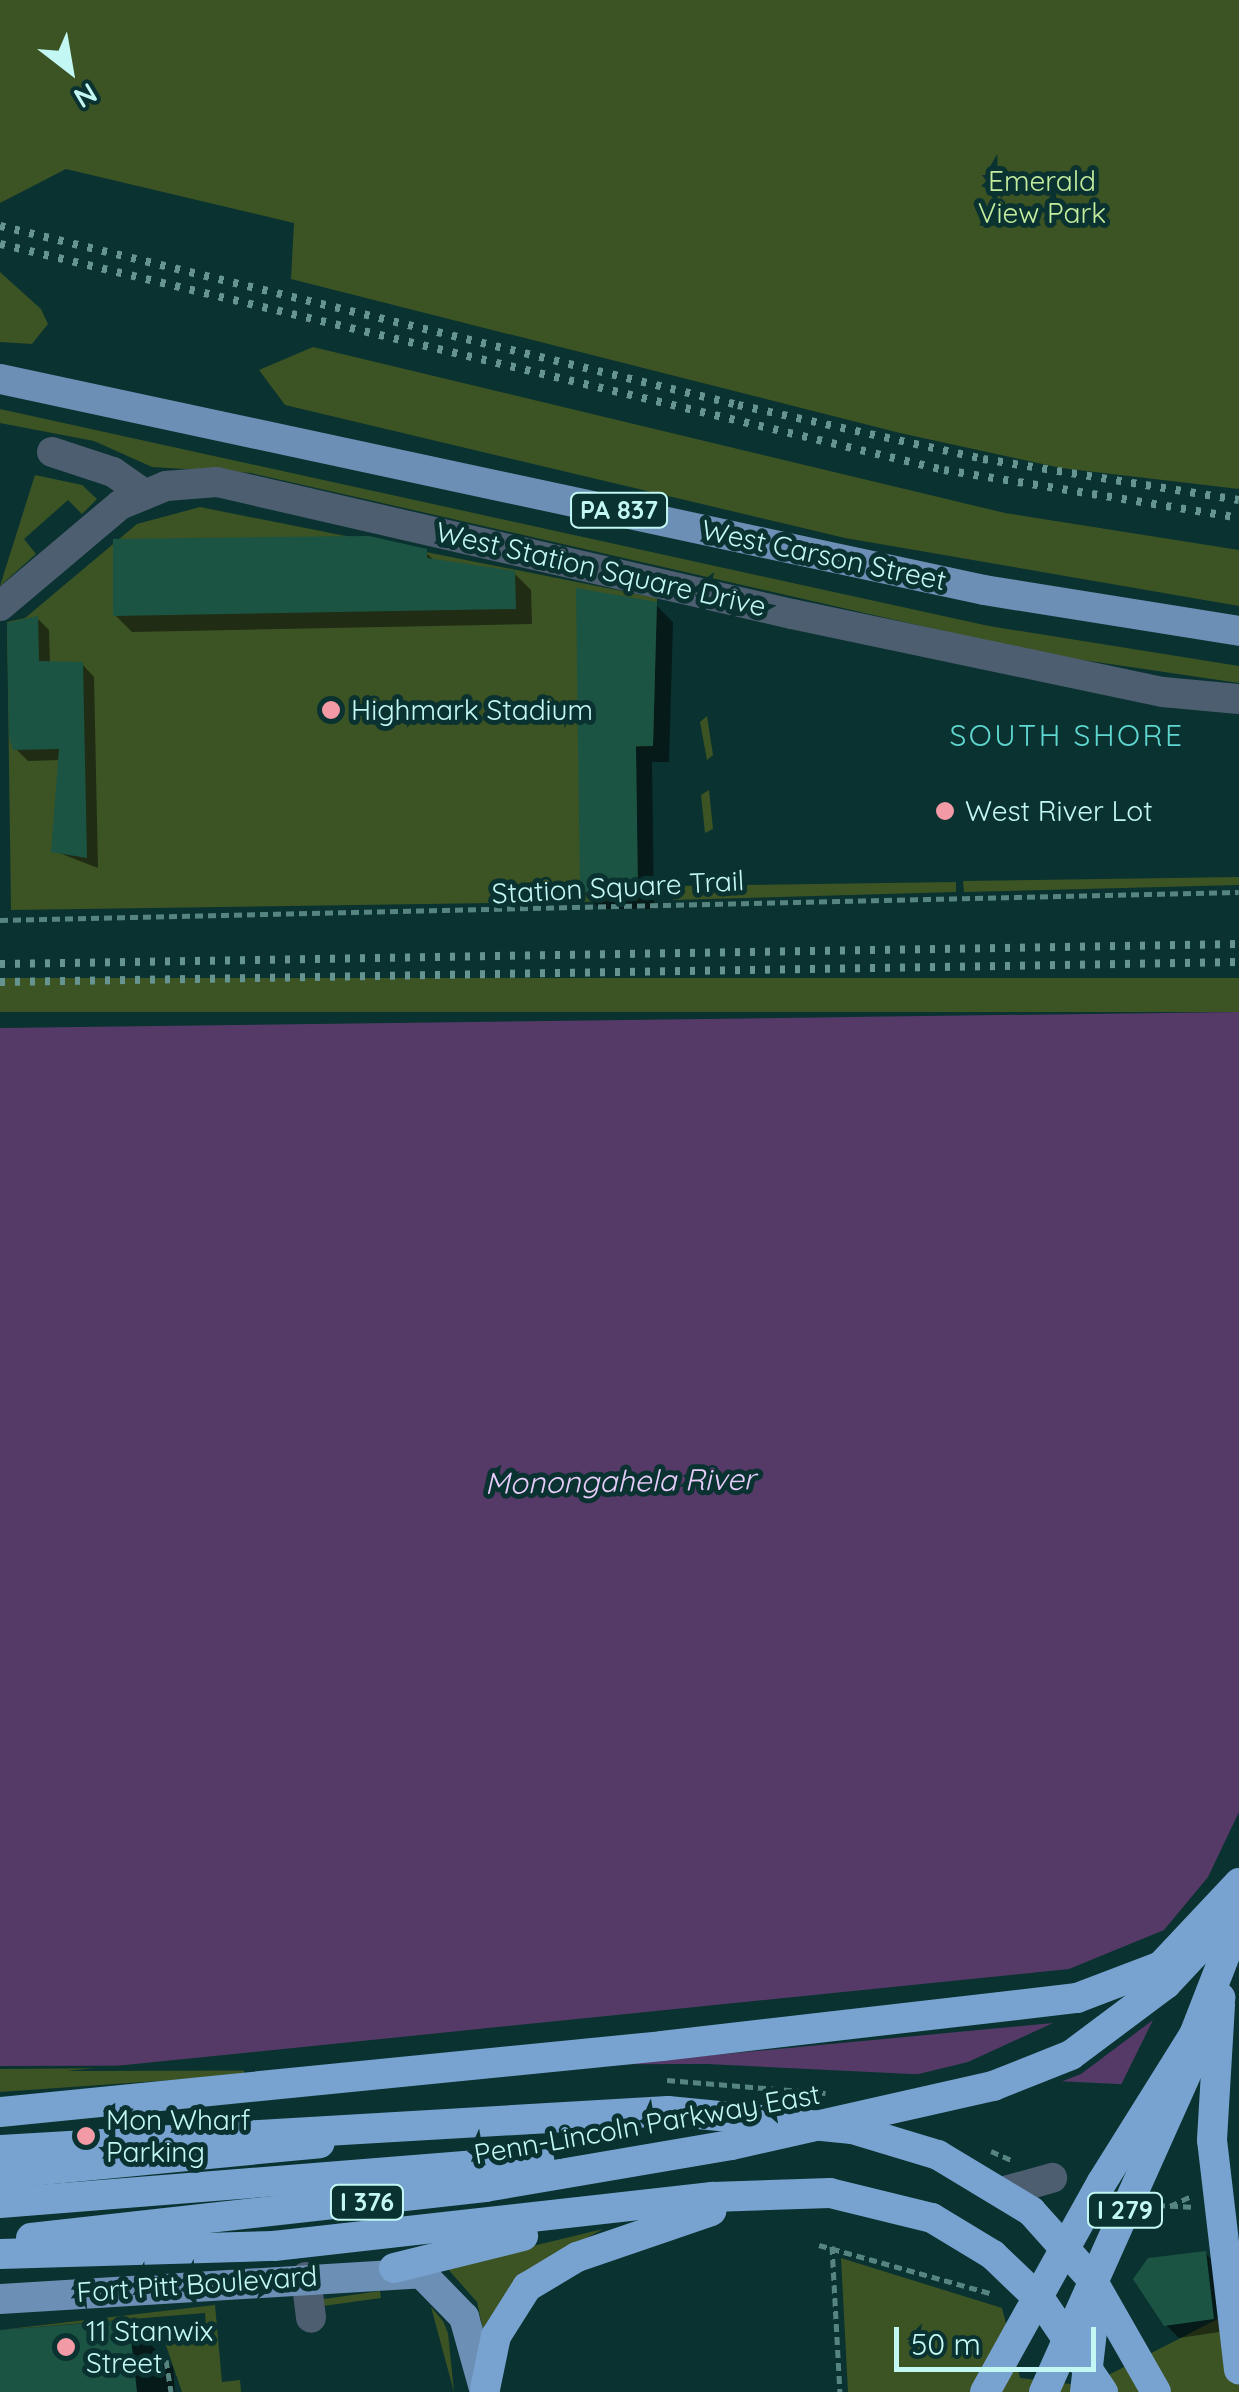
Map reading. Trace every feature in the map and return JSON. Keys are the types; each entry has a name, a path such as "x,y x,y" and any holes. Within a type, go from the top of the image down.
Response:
{"highway":[{"path":"0,2112 1015,2011 1160,1966 1239,1883"},
{"name":"Penn-Lincoln Parkway East","path":"0,2242 380,2201 731,2144 993,2086 1071,2056 1166,1984 1239,1906"},
{"name":"I 279","path":"1084,2392 1100,2281 1239,1919"},
{"path":"1044,2392 1220,1998 1239,1944"},
{"path":"1220,1998 1214,2171 1239,2369"},
{"path":"984,2392 1194,2035"},
{"path":"0,2150 266,2128 402,2129 759,2114 902,2142 1005,2191 1091,2278 1156,2392"},
{"path":"0,2174 402,2129"},
{"path":"0,2203 731,2144"},
{"path":"485,2390 513,2304 547,2272 789,2190"},
{"path":"0,2254 274,2246 789,2190 900,2206 965,2235 1042,2302 1103,2392"},
{"path":"394,2268 638,2207"}],"main road":[{"name":"West Carson Street","path":"0,379 984,590 1239,631"},
{"path":"394,2268 450,2293 485,2390"},
{"name":"Fort Pitt Boulevard","path":"0,2298 394,2268"}],"street":[{"path":"52,452 113,472 143,493"},
{"name":"West Station Square Drive","path":"0,606 143,493 217,482 812,618 1163,692 1239,699"},
{"path":"1005,2191 1052,2178"},
{"path":"306,2277 311,2318"}],"path":[{"name":"Station Square Trail","path":"0,920 1239,892"},
{"path":"819,2244 1002,2297"},
{"path":"832,2246 840,2392"},
{"path":"134,2364 166,2360 171,2392"}],"green space":[{"name":"Emerald View Park","path":"0,0 1239,0 1239,489 1061,468 900,433 291,279 294,223 66,169 0,203"},
{"path":"0,272 41,309 48,324 32,344 0,342"},
{"path":"313,347 1005,513 1239,550 1239,606 845,538 285,405 259,370"},
{"path":"0,409 989,626 1239,666 1239,683 1049,655 251,473 152,467 94,441 0,423"},
{"path":"35,475 82,485 97,499 82,514 68,500 24,539 36,554 0,586"},
{"name":"Highmark Stadium","path":"200,507 657,598 653,746 636,747 638,901 11,910 7,622 25,618 137,524"},
{"path":"707,716 713,755 707,760 700,722"},
{"path":"709,790 713,829 705,833 701,795"},
{"path":"1239,877 1239,885 964,892 963,881"},
{"path":"956,882 956,892 673,900 672,886"},
{"path":"0,978 1239,978 1239,1012 0,1012"},
{"path":"244,2067 244,2075 0,2092 0,2069"},
{"path":"603,2229 529,2270 485,2339 477,2302 446,2267"},
{"path":"841,2258 1002,2308 1020,2378 1087,2386 1239,2308 1239,2392 848,2392"},
{"path":"380,2291 381,2298 320,2307 319,2300"},
{"path":"215,2305 222,2382 240,2380 241,2392 182,2392 162,2334 206,2328 205,2313 0,2330"},
{"path":"431,2307 448,2333 454,2392"}],"water":[{"name":"Monongahela River","path":"1239,1012 1239,2090 707,2064 0,2066 0,1028"}],"pier":[{"path":"1239,1812 1239,2095 1119,2089 1153,2020 1081,2074 1050,2086 898,2079 968,2062 1053,2023 555,2070 66,2071 1069,1969 1164,1930 1208,1877"}],"building":[{"path":"369,536 427,549 427,558 515,571 516,609 113,616 113,539"},
{"path":"576,588 657,602 653,746 636,746 638,892 580,893"},
{"path":"38,616 39,661 83,662 87,858 51,852 59,749 13,750 9,736 7,623"},
{"path":"1206,2251 1214,2319 1164,2326 1133,2279 1148,2258"},
{"name":"11 Stanwix Street","path":"129,2320 137,2392 0,2392 0,2330"}],"railway":[{"path":"0,226 738,405 983,459 1239,500"},
{"path":"0,244 944,470 1239,518"},
{"path":"0,964 1239,944"},
{"path":"0,982 1239,962"}],"place":[{"name":"Highmark Stadium","path":"331,710"},
{"name":"West River Lot","path":"945,811"},
{"name":"Mon Wharf Parking","path":"86,2136"},
{"name":"11 Stanwix Street","path":"66,2347"}],"district":[{"name":"SOUTH SHORE","path":"1067,735"}]}
